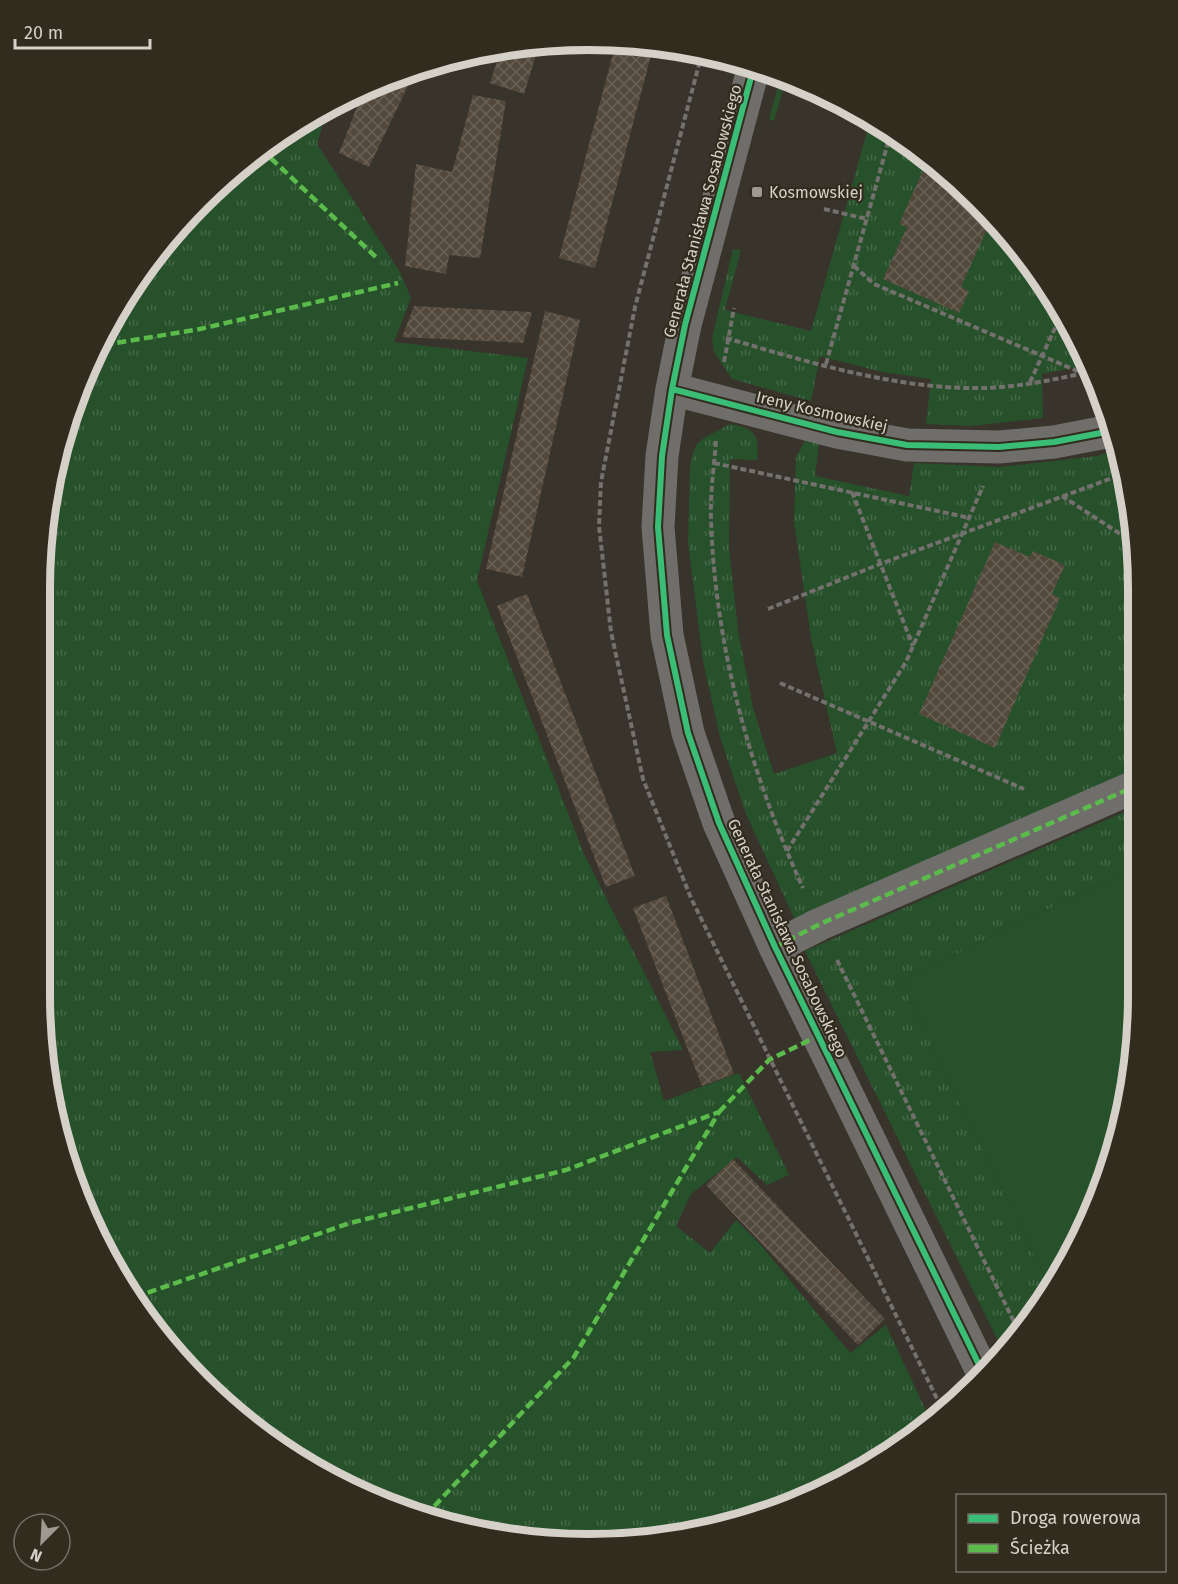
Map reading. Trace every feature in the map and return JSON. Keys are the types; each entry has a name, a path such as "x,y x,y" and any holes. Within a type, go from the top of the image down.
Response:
{"street":[{"name":"Generała Stanisława Sosabowskiego","path":"752,75 685,325 672,389 662,456 658,527 667,636 688,733 719,823 775,946 980,1366"},
{"name":"Ireny Kosmowskiej","path":"672,389 837,432 907,445 999,447 1054,442 1105,432"},
{"path":"775,946 820,924 1128,789"}],"path":[{"path":"826,364 889,140"},
{"path":"824,209 867,219"},
{"path":"854,266 874,284 1083,373"},
{"path":"737,297 727,338 718,400 711,518 719,617 732,687 756,769 786,851 1016,1325"},
{"path":"1029,383 1057,321"},
{"path":"685,325 883,379 940,386 985,388 1083,373"},
{"path":"786,851 906,662 999,447"},
{"path":"714,463 970,518"},
{"path":"768,609 880,564 1116,476"},
{"path":"852,492 914,646"},
{"path":"1062,496 1126,538"},
{"path":"780,682 1074,812"},
{"path":"769,1060 940,1405"}],"green space":[{"path":"778,84 784,87 774,121 769,119"},
{"path":"324,119 317,144 400,272 411,298 394,342 528,358 477,581 584,854 683,1050 650,1052 664,1101 739,1073 789,1175 767,1185 737,1157 691,1194 676,1226 710,1253 736,1220 760,1244 850,1353 886,1325 928,1415 889,1444 859,1462 828,1479 762,1506 694,1524 624,1533 554,1533 519,1530 449,1516 416,1506 350,1479 289,1444 233,1401 183,1351 140,1295 105,1234 78,1168 68,1135 54,1065 51,1030 50,589 54,519 60,484 78,416 91,383 105,350 140,289 183,233 233,183 289,140"},
{"path":"868,128 889,140 945,183 995,233 1038,289 1080,367 1042,374 1043,418 971,426 926,424 931,379 882,372 820,356 811,401 732,379 714,352 712,338 733,249 741,250 725,310 811,331"},
{"path":"730,424 750,430 756,438 757,460 730,459 729,548 738,630 753,708 774,774 837,753 811,638 794,521 796,457 805,441 819,443 815,476 909,496 914,463 1000,467 1097,456 1111,452 1124,519 1127,554 1128,775 795,920 746,814 720,737 703,661 688,542 690,468 693,452 704,438"},
{"path":"1128,810 1128,870 901,981 1047,1281 1000,1345 805,951"},
{"path":"1128,870 1127,1030 1118,1100 1100,1168 1087,1201 1073,1234 1047,1281 901,981"}],"building":[{"path":"614,51 652,53 595,268 559,258"},
{"path":"537,52 524,94 490,83 498,58"},
{"path":"411,80 369,167 339,153 359,101"},
{"path":"473,95 506,101 480,258 449,255 446,274 405,266 416,164 452,172"},
{"path":"924,167 945,183 988,226 961,287 969,291 959,313 883,279 907,227 899,224"},
{"path":"414,306 532,312 523,343 402,337"},
{"path":"545,311 580,320 522,577 486,569"},
{"path":"995,542 1030,557 1033,551 1065,565 1052,594 1060,598 995,748 919,714"},
{"path":"527,594 635,876 606,887 497,606"},
{"path":"666,896 734,1074 702,1086 633,908"},
{"path":"733,1159 885,1319 858,1345 706,1185"}],"marked path":[{"path":"268,156 379,260"},
{"path":"108,344 200,329 398,283"},
{"path":"775,947 820,924 1128,789"},
{"path":"719,1112 769,1060 818,1036"},
{"path":"140,1295 350,1223 566,1170 719,1112 574,1357 430,1510"}],"cycle path":[{"path":"752,75 685,325 672,389 662,456 658,527 667,635 688,733 719,823 775,947 980,1366"},
{"path":"672,389 837,432 907,445 999,447 1054,442 1105,432"}],"place":[{"name":"Kosmowskiej","path":"757,192"}]}
